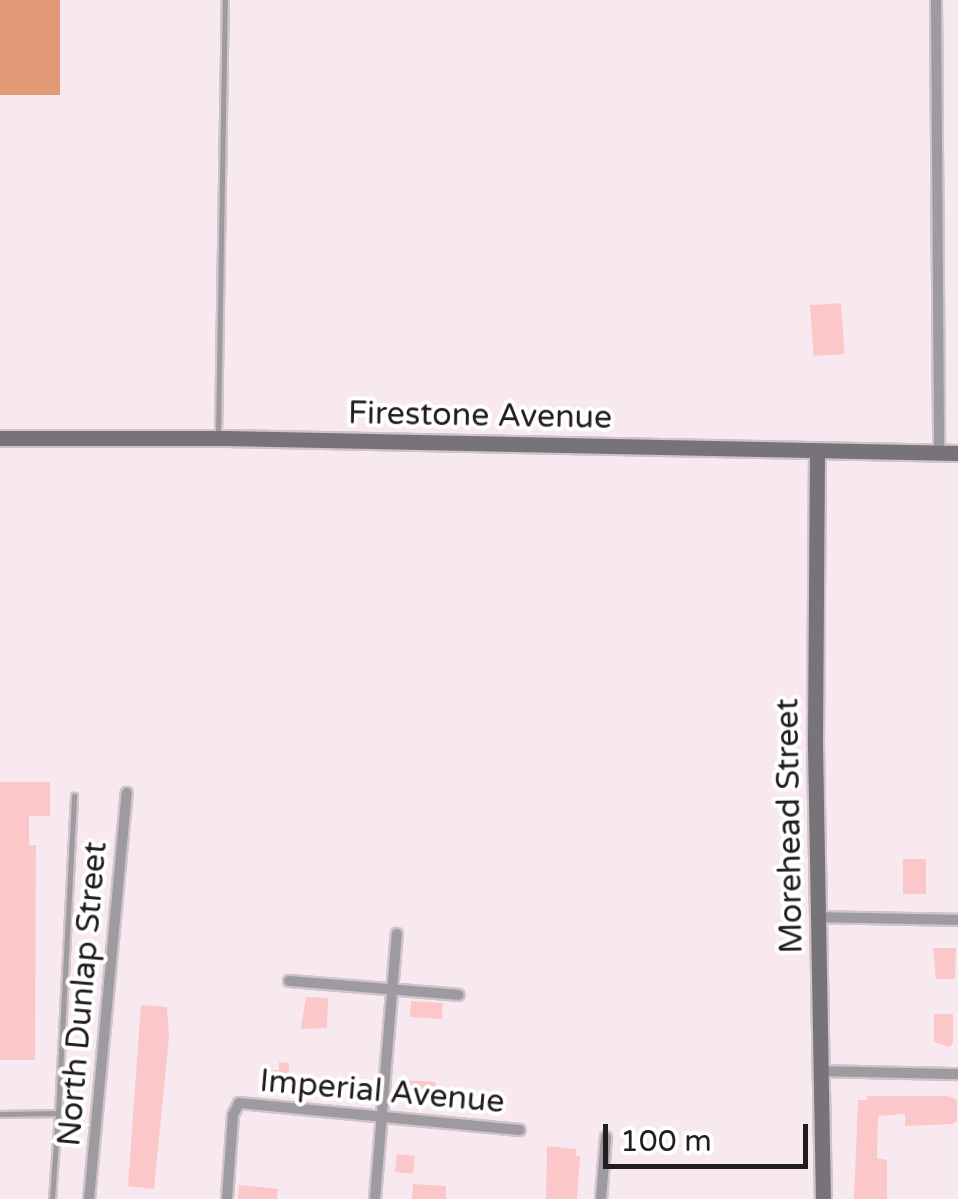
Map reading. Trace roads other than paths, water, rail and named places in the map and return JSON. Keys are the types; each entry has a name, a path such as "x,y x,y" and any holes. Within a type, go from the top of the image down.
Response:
{"main road":[{"name":"Firestone Avenue","path":"0,438 218,438 958,452"},
{"name":"Morehead Street","path":"817,452 823,1199"}],"street":[{"path":"936,0 939,452"},
{"name":"North Dunlap Street","path":"89,1199 127,793"},
{"path":"819,917 958,920"},
{"path":"375,1199 396,934"},
{"path":"289,981 458,995"},
{"path":"821,1071 958,1074"},
{"name":"Imperial Avenue","path":"227,1199 234,1116 239,1104 520,1130"},
{"path":"601,1199 606,1137"}],"lane":[{"path":"218,438 226,0"},
{"path":"52,1199 74,795"},
{"path":"0,1114 58,1113"}]}
